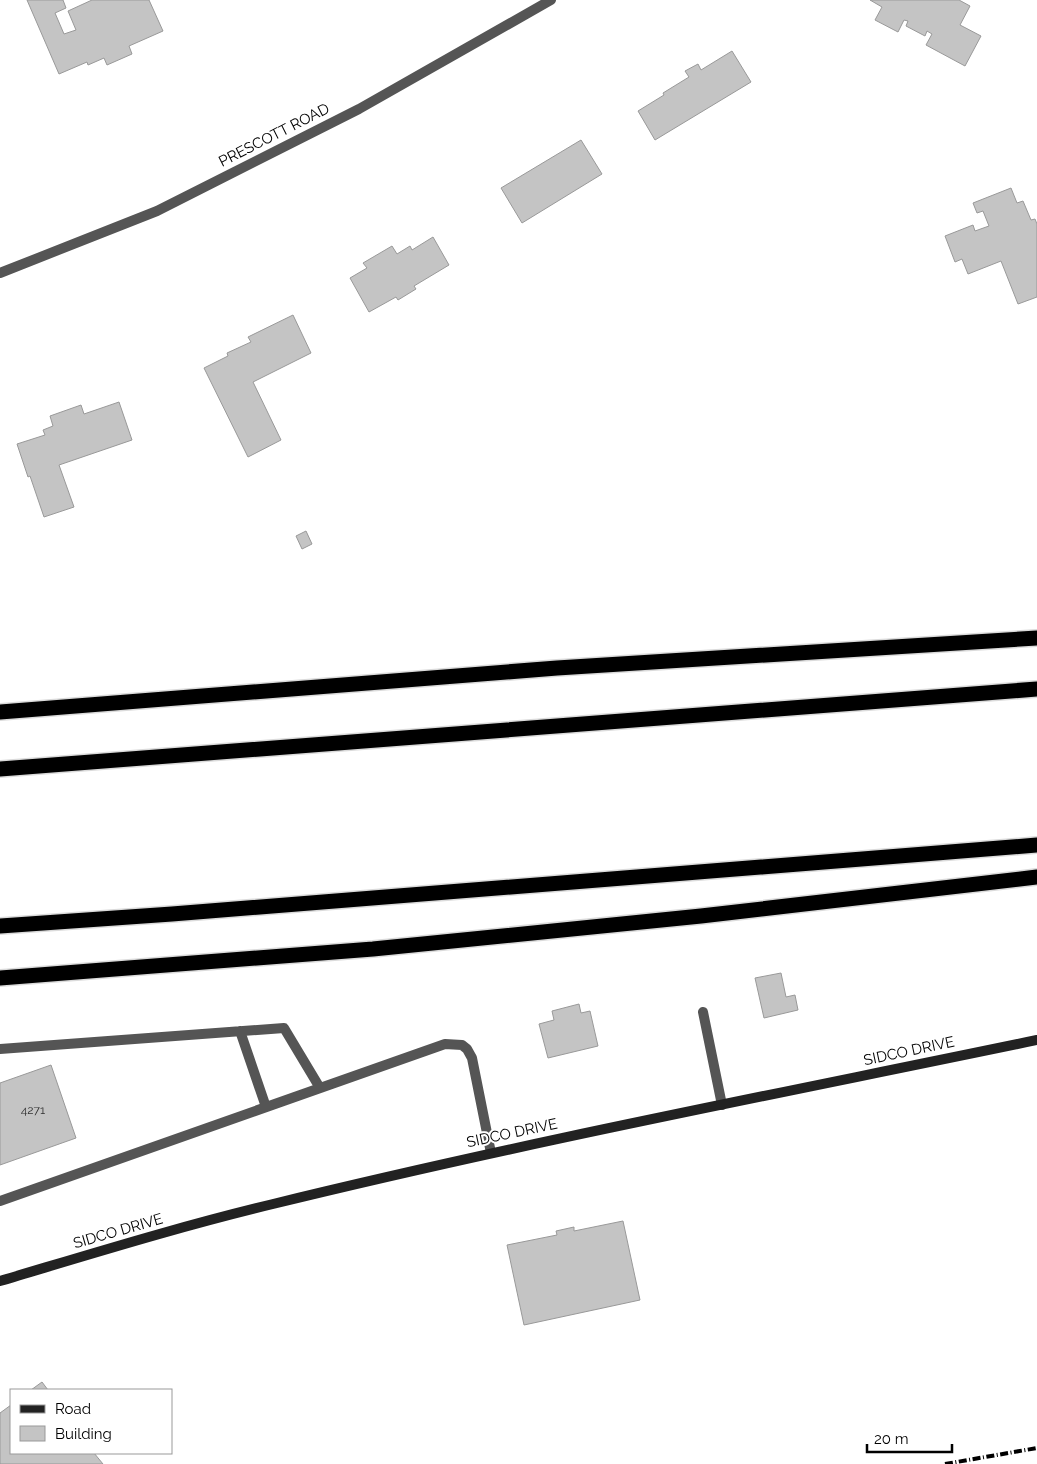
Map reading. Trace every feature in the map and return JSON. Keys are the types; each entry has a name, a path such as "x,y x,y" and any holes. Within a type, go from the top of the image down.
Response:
{"highway":[{"path":"0,712 557,668 1037,638"},
{"path":"0,769 1037,689"},
{"path":"0,926 182,914 1037,845"},
{"path":"0,978 373,949 701,916 1037,878"}],"main road":[{"name":"SIDCO DRIVE","path":"0,1281 271,1204 491,1153 1037,1040"}],"street":[{"name":"PRESCOTT ROAD","path":"0,273 157,211 359,109 551,0"},
{"path":"702,1012 722,1104"},
{"path":"0,1049 284,1028 320,1088"},
{"path":"240,1031 266,1107"},
{"path":"0,1201 440,1045 455,1043 462,1045 472,1058 491,1153"}],"building":[{"path":"27,0 63,0 66,8 55,13 64,34 76,30 68,11 92,0 149,0 163,31 129,46 132,54 107,65 104,58 88,65 87,62 59,74"},
{"path":"870,0 959,0 970,6 960,25 981,36 965,66 926,45 932,34 927,31 925,36 906,26 908,21 904,20 898,32 875,20 882,7"},
{"path":"732,51 751,82 655,140 638,111 689,77 685,71 698,64 701,70"},
{"path":"581,140 602,174 522,223 501,188"},
{"path":"1011,188 1017,203 1023,201 1031,220 1035,219 1037,224 1037,297 1018,304 1001,261 968,274 962,259 955,262 945,236 973,225 975,231 989,226 983,211 977,213 973,203"},
{"path":"433,237 449,265 414,286 416,289 398,300 396,297 369,312 350,278 367,268 363,263 392,246 397,254 410,246 412,250"},
{"path":"293,315 311,353 253,382 281,440 248,457 204,368 228,356 227,353 251,342 248,337"},
{"path":"119,402 132,440 59,465 74,507 44,517 17,444 45,435 43,430 53,426 50,416 81,405 84,414"},
{"path":"306,531 312,544 302,549 296,536"},
{"path":"781,973 786,997 795,995 798,1010 764,1018 755,978"},
{"path":"579,1004 581,1013 590,1011 598,1046 548,1058 539,1024 554,1020 552,1011"},
{"path":"51,1065 76,1138 0,1165 0,1083"},
{"path":"623,1221 640,1300 524,1325 507,1245 557,1235 556,1231 574,1227 574,1231"},
{"path":"42,1382 47,1389 32,1389"},
{"path":"10,1406 10,1454 95,1454 103,1464 0,1464 0,1413"}],"railway":[{"path":"945,1464 1037,1448"}]}
